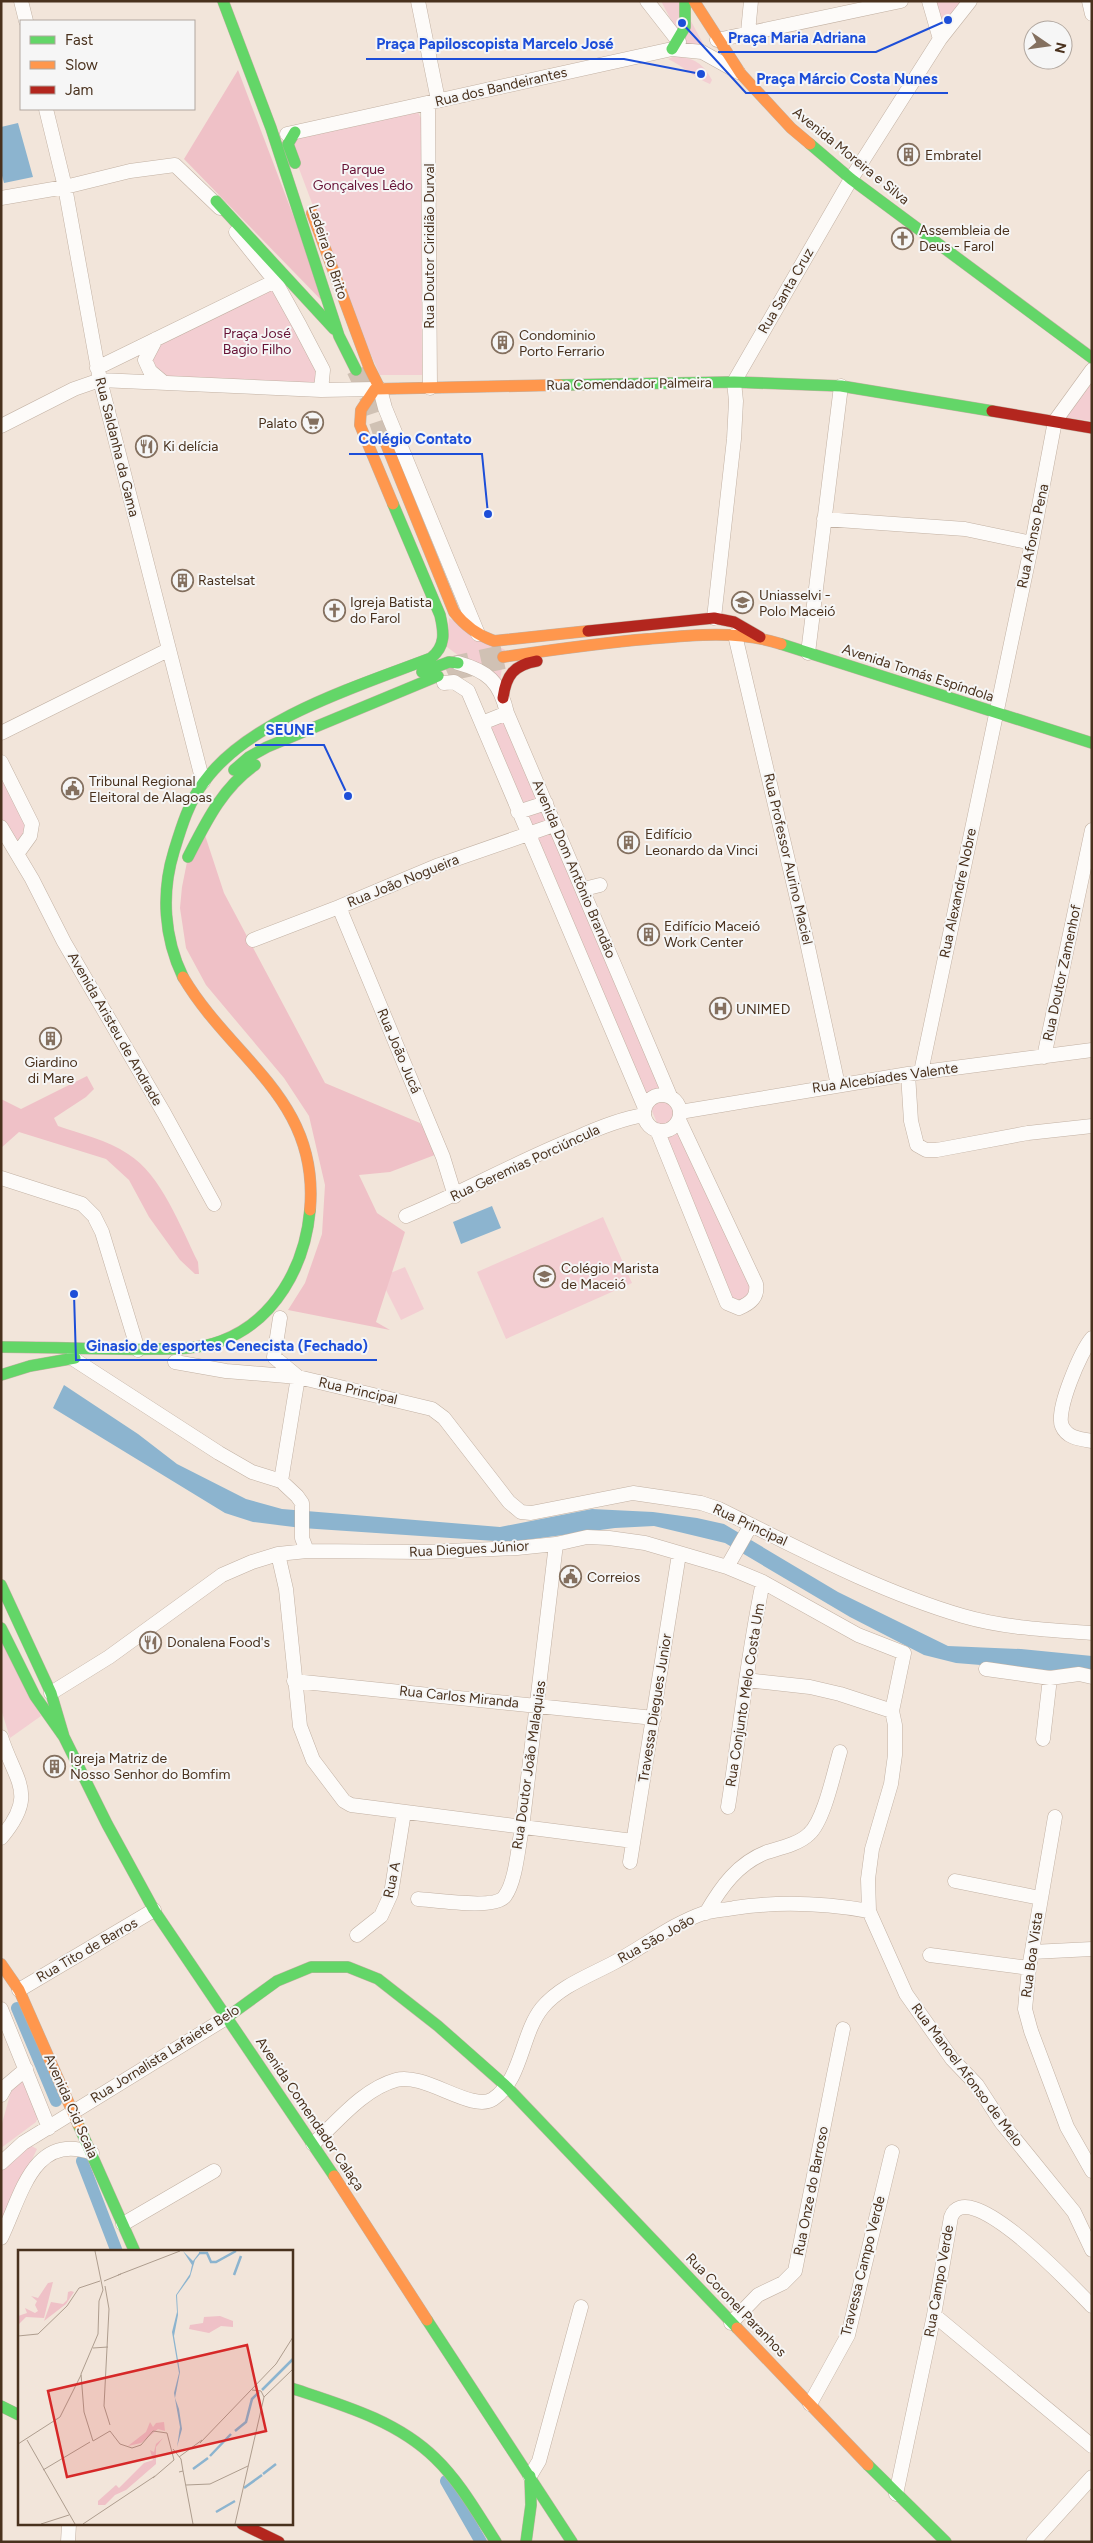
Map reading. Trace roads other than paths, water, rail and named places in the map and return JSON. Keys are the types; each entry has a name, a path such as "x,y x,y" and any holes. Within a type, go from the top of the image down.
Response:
{"main road":[{"name":"Ladeira do Brito","path":"223,1 277,146 339,336 356,370"},
{"path":"675,45 686,26 685,1"},
{"name":"Avenida Moreira e Silva","path":"694,1 741,74 791,128 851,178 1092,358"},
{"path":"290,133 288,144 300,180"},
{"name":"Ladeira do Brito","path":"307,198 377,389"},
{"path":"216,201 274,262 339,336"},
{"name":"Rua Comendador Palmeira","path":"377,389 734,382 842,386 1092,428"},
{"path":"1,1348 40,1347 138,1350 192,1348 222,1341 249,1326 268,1310 289,1284 303,1254 310,1222 312,1197 309,1164 302,1135 291,1112 273,1087 214,1022 183,977 168,936 166,893 170,865 177,841 203,782 225,757 251,736 347,692 431,658 441,648 444,639 440,615 360,425 362,410 377,389"},
{"path":"386,444 454,612 466,627 479,635 494,641 714,618 734,622 763,638"},
{"name":"Avenida Tomás Espíndola","path":"504,657 677,636 735,635 763,638 1092,743"},
{"path":"503,698 504,681 511,670 518,665 649,648 677,636"},
{"path":"347,692 370,692 435,666 449,662 458,663"},
{"path":"185,872 188,857 220,800 245,771 401,700 441,679"},
{"path":"264,1333 284,1314"},
{"path":"1,1359 40,1347"},
{"path":"1,1375 30,1366 72,1358 194,1361 210,1357"},
{"path":"1,1585 51,1693 64,1736"},
{"name":"Avenida Comendador Calaça","path":"1,1628 35,1696 64,1736 106,1824 154,1910 313,2144 572,2542"},
{"name":"Avenida Cid Scala","path":"1,1964 19,1990 75,2112 134,2250"},
{"name":"Rua Jornalista Lafaiete Belo","path":"223,2012 291,1974 329,1965 354,1968 383,1982 446,2032 507,2087"},
{"name":"Rua Coronel Paranhos","path":"507,2087 731,2323 896,2494 946,2542"},
{"path":"292,2388 367,2414 414,2440 435,2458 496,2542"},
{"path":"1,2406 18,2414"},
{"path":"526,2542 529,2527 530,2476"},
{"path":"247,2542 246,2526 279,2542"},
{"path":"529,2527 532,2542"}],"street":[{"path":"21,1 26,20"},
{"name":"Rua Doutor Ciridião Durval","path":"418,1 433,102 430,388"},
{"path":"647,1 675,45"},
{"path":"748,32 751,1"},
{"path":"718,40 748,32 901,1"},
{"path":"929,1 940,38"},
{"name":"Rua Santa Cruz","path":"734,382 851,178 940,38 970,1"},
{"path":"1089,1 1092,14"},
{"name":"Rua dos Bandeirantes","path":"290,133 433,102 675,45 702,52 741,74"},
{"name":"Rua Saldanha da Gama","path":"46,110 64,187 99,374 203,782"},
{"path":"270,128 290,133"},
{"path":"277,146 290,133"},
{"path":"1,198 64,187 130,171 175,165 216,201 242,242 275,281 323,370 321,390"},
{"name":"Rua Comendador Palmeira","path":"1,426 74,390 156,340 275,281"},
{"path":"156,340 146,360 150,372 163,382"},
{"name":"Rua Afonso Pena","path":"995,713 1032,543 1055,421 1092,370"},
{"name":"Rua Comendador Palmeira","path":"99,374 163,382 321,390 377,389"},
{"path":"714,618 734,439 736,402 734,382"},
{"path":"808,653 842,386"},
{"path":"377,389 479,635"},
{"path":"824,519 965,529 1032,543"},
{"name":"Rua Professor Aurino Maciel","path":"735,635 803,924 838,1084"},
{"path":"1,733 168,650"},
{"name":"Avenida Dom Antônio Brandão","path":"458,663 478,668 493,680 503,698 507,713 554,825 584,889 670,1096"},
{"name":"Avenida Dom Antônio Brandão","path":"441,679 454,682 468,691 644,1111"},
{"path":"482,723 507,713"},
{"name":"Rua Alexandre Nobre","path":"995,713 914,1073 911,1121 917,1145 926,1150 937,1150 1028,1133 1092,1126"},
{"path":"1,762 32,824 30,836 17,854"},
{"path":"518,812 546,803"},
{"name":"Rua João Nogueira","path":"253,940 339,907 439,865 554,825"},
{"name":"Avenida Aristeu de Andrade","path":"1,827 32,879 64,942 164,1112 214,1204"},
{"name":"Rua Doutor Zamenhof","path":"1044,1057 1092,830"},
{"path":"584,889 600,885"},
{"name":"Rua João Jucá","path":"339,907 443,1157 455,1196"},
{"name":"Rua Alcebíades Valente","path":"680,1116 838,1084 1092,1050"},
{"path":"660,1095 670,1096 676,1102 680,1116 756,1284 756,1295 748,1304 739,1308 727,1303 657,1130 646,1122 644,1111 650,1099 660,1095"},
{"name":"Rua Geremias Porciúncula","path":"406,1216 455,1196 544,1151 644,1111"},
{"path":"657,1130 671,1129 680,1116"},
{"path":"1,1178 82,1204 94,1216 102,1232 138,1350"},
{"name":"Rua Principal","path":"284,1314 274,1357 298,1377"},
{"path":"1092,1338 1081,1356 1065,1398 1060,1422 1065,1432 1070,1436 1092,1441"},
{"path":"72,1358 219,1453 252,1472 281,1481 302,1503 302,1538 307,1551"},
{"name":"Rua Principal","path":"165,1361 226,1371 298,1377 432,1408 444,1418 509,1502 521,1512 532,1513 602,1498 645,1494 701,1503 719,1509 749,1528 923,1603 964,1616 996,1623 1092,1633"},
{"path":"281,1481 298,1377"},
{"path":"727,1567 749,1528"},
{"name":"Rua Diegues Júnior","path":"51,1693 109,1657 222,1576 252,1562 278,1554 307,1551 426,1552 556,1544 587,1538 609,1538 645,1543 727,1567 763,1582 858,1635 904,1653"},
{"name":"Rua Doutor João Malaquias","path":"418,1899 493,1904 505,1897 513,1875 522,1828 556,1544"},
{"path":"278,1554 286,1589 300,1726 306,1746 313,1760 339,1794 351,1805 633,1841"},
{"name":"Travessa Diegues Junior","path":"630,1862 679,1554"},
{"name":"Rua Conjunto Melo Costa Um","path":"728,1808 742,1723 754,1622 763,1582"},
{"name":"Rua Manoel Afonso de Melo","path":"904,1653 892,1711 895,1725 895,1755 891,1784 872,1849 868,1879 869,1911 906,1994 952,2059 977,2084 1000,2122 1068,2204 1085,2232 1092,2250"},
{"path":"986,1669 1050,1678 1079,1674 1092,1677"},
{"path":"1043,1739 1050,1678"},
{"path":"746,1680 810,1688 840,1694 892,1711"},
{"name":"Rua Carlos Miranda","path":"294,1681 654,1718"},
{"path":"1,1838 16,1818 22,1802 15,1770 2,1744"},
{"path":"706,1913 730,1877 755,1858 801,1840 814,1829 827,1796 840,1752"},
{"name":"Rua A","path":"358,1935 381,1916 391,1894 404,1812"},
{"name":"Rua Boa Vista","path":"1055,1817 1029,1968 1026,2009 1031,2031 1068,2127 1092,2170"},
{"path":"955,1881 1040,1898"},
{"name":"Rua São João","path":"507,2087 538,2013 548,2001 562,1990 642,1947 674,1926 706,1913 762,1904 828,1904 869,1911"},
{"name":"Rua Tito de Barros","path":"19,1990 154,1910"},
{"path":"1032,1952 1092,1949"},
{"path":"930,1955 1029,1968"},
{"name":"Avenida Cid Scala","path":"1,2009 49,2128"},
{"name":"Rua Jornalista Lafaiete Belo","path":"1,2163 23,2143 75,2112 223,2012"},
{"name":"Rua Onze do Barroso","path":"731,2323 758,2296 783,2283 795,2270 843,2029"},
{"path":"1,2095 6,2086 26,2069"},
{"path":"313,2144 362,2099 383,2084 412,2078 424,2081 449,2093 473,2100 490,2101 507,2087"},
{"path":"1,2238 29,2177 44,2155 54,2150 72,2148 92,2153"},
{"name":"Travessa Campo Verde","path":"810,2404 848,2335 892,2152"},
{"path":"122,2224 214,2171"},
{"name":"Rua Campo Verde","path":"896,2494 934,2315 951,2217 954,2211 961,2206 973,2208 1011,2229 1092,2306"},
{"path":"530,2476 539,2461 581,2307"},
{"path":"934,2315 1092,2446"},
{"path":"1033,2542 1092,2477"},
{"path":"68,2542 69,2526"}],"water":[{"path":"18,123 33,177 4,183 1,172 1,127"},
{"path":"492,1206 501,1228 461,1244 453,1222"},
{"path":"64,1385 138,1434 177,1464 246,1499 282,1509 500,1527 592,1509 653,1512 697,1518 724,1524 838,1592 948,1646 1021,1649 1092,1656 1092,1674 956,1663 924,1655 850,1617 725,1543 654,1526 615,1528 511,1542 302,1528 253,1522 225,1513 53,1408"}],"waterway":[{"path":"17,2008 56,2101"},
{"path":"82,2161 116,2250"},
{"path":"446,2481 481,2542"}],"tunnel":[{"path":"356,370 374,408 386,444"},
{"path":"447,672 458,667 503,657"}],"place":[{"name":"Praça Maria Adriana","path":"948,20"},
{"name":"Praça Márcio Costa Nunes","path":"682,23"},
{"name":"Praça Papiloscopista Marcelo José","path":"701,74"},
{"name":"Embratel","path":"909,155"},
{"name":"Assembleia de Deus - Farol","path":"903,238"},
{"name":"Condominio Porto Ferrario","path":"503,343"},
{"name":"Palato","path":"313,423"},
{"name":"Ki delícia","path":"147,446"},
{"name":"Colégio Contato","path":"488,514"},
{"name":"Rastelsat","path":"182,580"},
{"name":"Uniasselvi - Polo Maceió","path":"743,603"},
{"name":"Igreja Batista do Farol","path":"334,610"},
{"name":"Tribunal Regional Eleitoral de Alagoas","path":"73,789"},
{"name":"SEUNE","path":"348,796"},
{"name":"Edifício Leonardo da Vinci","path":"629,842"},
{"name":"Edifício Maceió Work Center","path":"648,934"},
{"name":"UNIMED","path":"720,1009"},
{"name":"Giardino di Mare","path":"51,1039"},
{"name":"Colégio Marista de Maceió","path":"545,1276"},
{"name":"Ginasio de esportes Cenecista (Fechado)","path":"74,1294"},
{"name":"Correios","path":"571,1577"},
{"name":"Donalena Food's","path":"151,1642"},
{"name":"Igreja Matriz de Nosso Senhor do Bomfim","path":"54,1766"}],"park label":[{"name":"Parque Gonçalves Lêdo","path":"363,177"},
{"name":"Praça José Bagio Filho","path":"257,342"}]}
